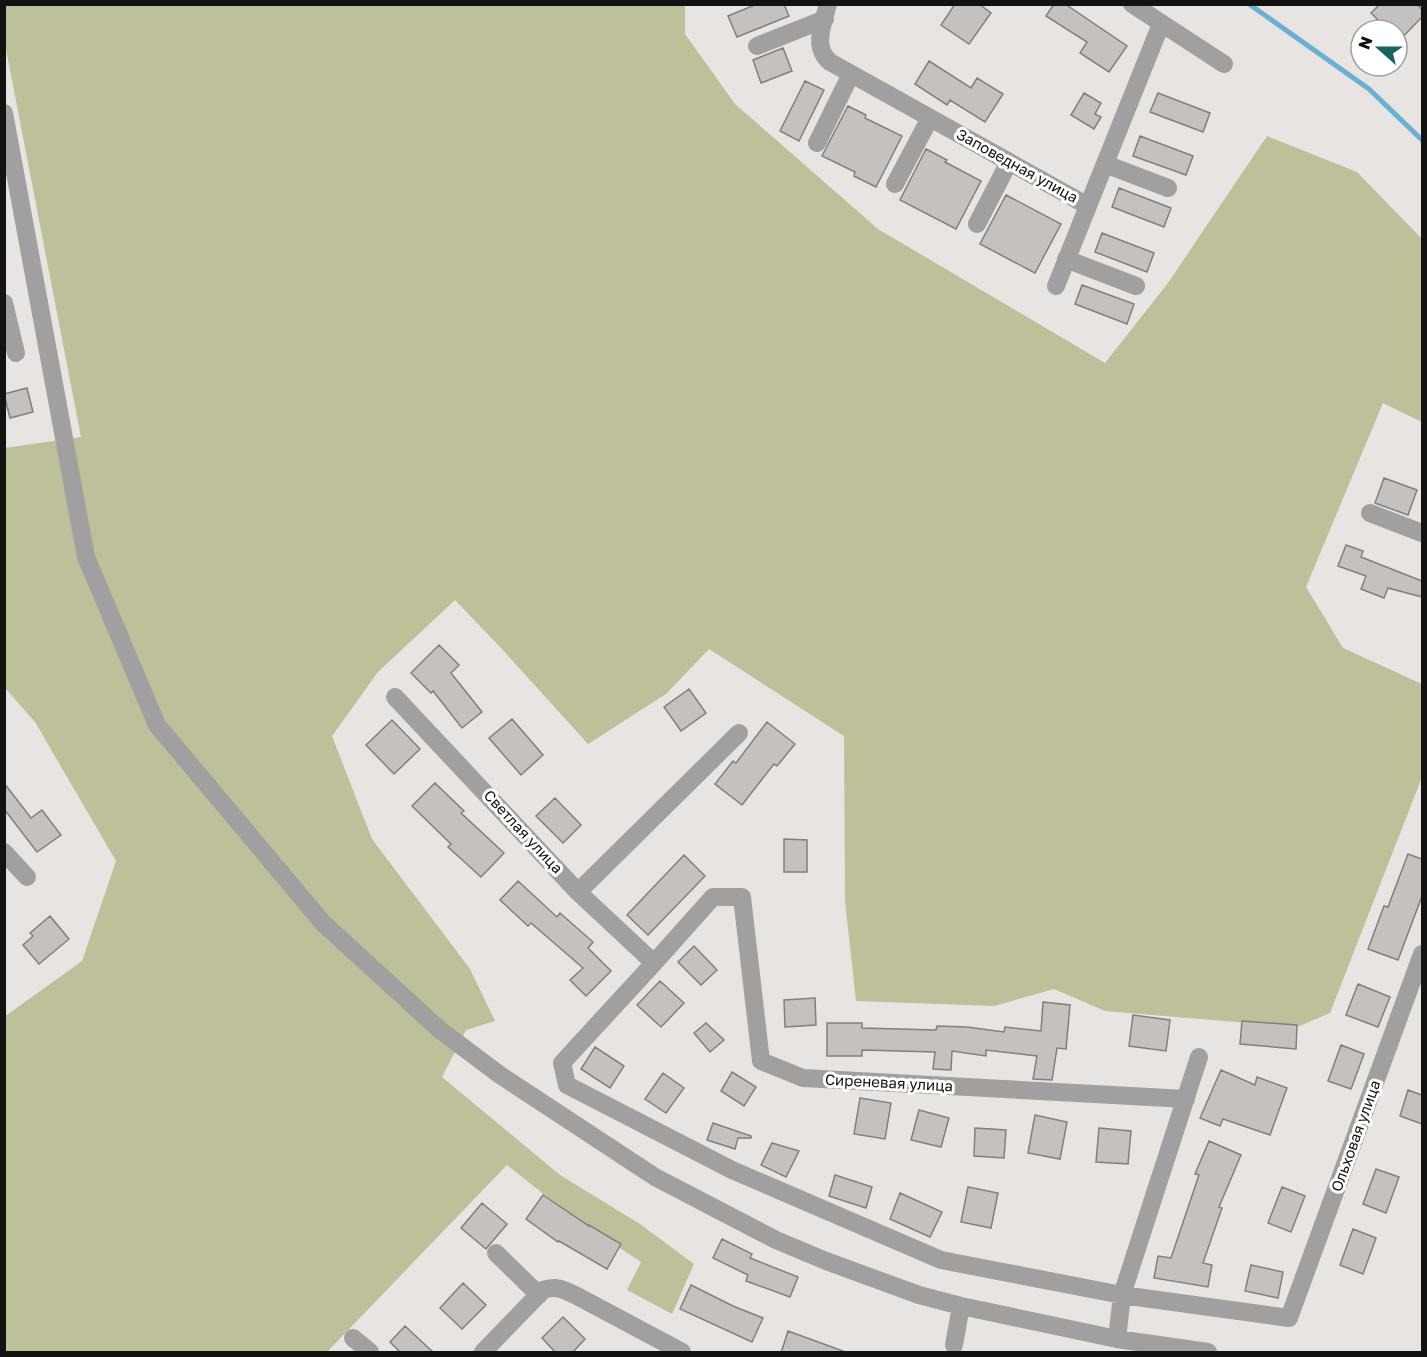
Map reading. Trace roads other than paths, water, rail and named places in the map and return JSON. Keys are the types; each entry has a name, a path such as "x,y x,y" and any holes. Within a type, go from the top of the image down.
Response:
{"street":[{"path":"1132,4 1224,64"},
{"path":"757,46 826,12"},
{"name":"Заповедная улица","path":"826,12 820,37 820,49 830,62 1088,206 1161,24"},
{"path":"817,143 850,74"},
{"path":"4,113 86,557 157,725 323,923 440,1030 500,1075 656,1177 776,1240 919,1295 1167,1350 1208,1353"},
{"path":"895,184 930,118"},
{"path":"976,224 1009,162"},
{"path":"1105,164 1168,188"},
{"path":"1056,286 1088,206"},
{"path":"1066,259 1136,285"},
{"path":"4,303 16,353"},
{"path":"1370,513 1422,533"},
{"name":"Светлая улица","path":"395,697 578,892 654,963"},
{"path":"578,892 739,734"},
{"path":"4,852 27,877"},
{"name":"Сиреневая улица","path":"654,963 713,897 742,897 761,1061 803,1078 1186,1099"},
{"name":"Ольховая улица","path":"1122,1295 1289,1318 1422,954"},
{"path":"654,963 562,1063 567,1085 732,1170 941,1260 1122,1295"},
{"path":"1117,1339 1122,1295 1199,1057"},
{"path":"496,1253 539,1295"},
{"path":"483,1353 543,1290 552,1287 561,1288 682,1353"},
{"path":"954,1345 962,1306"},
{"path":"352,1338 370,1353"}],"waterway":[{"path":"1249,4 1369,89 1422,140"}]}
